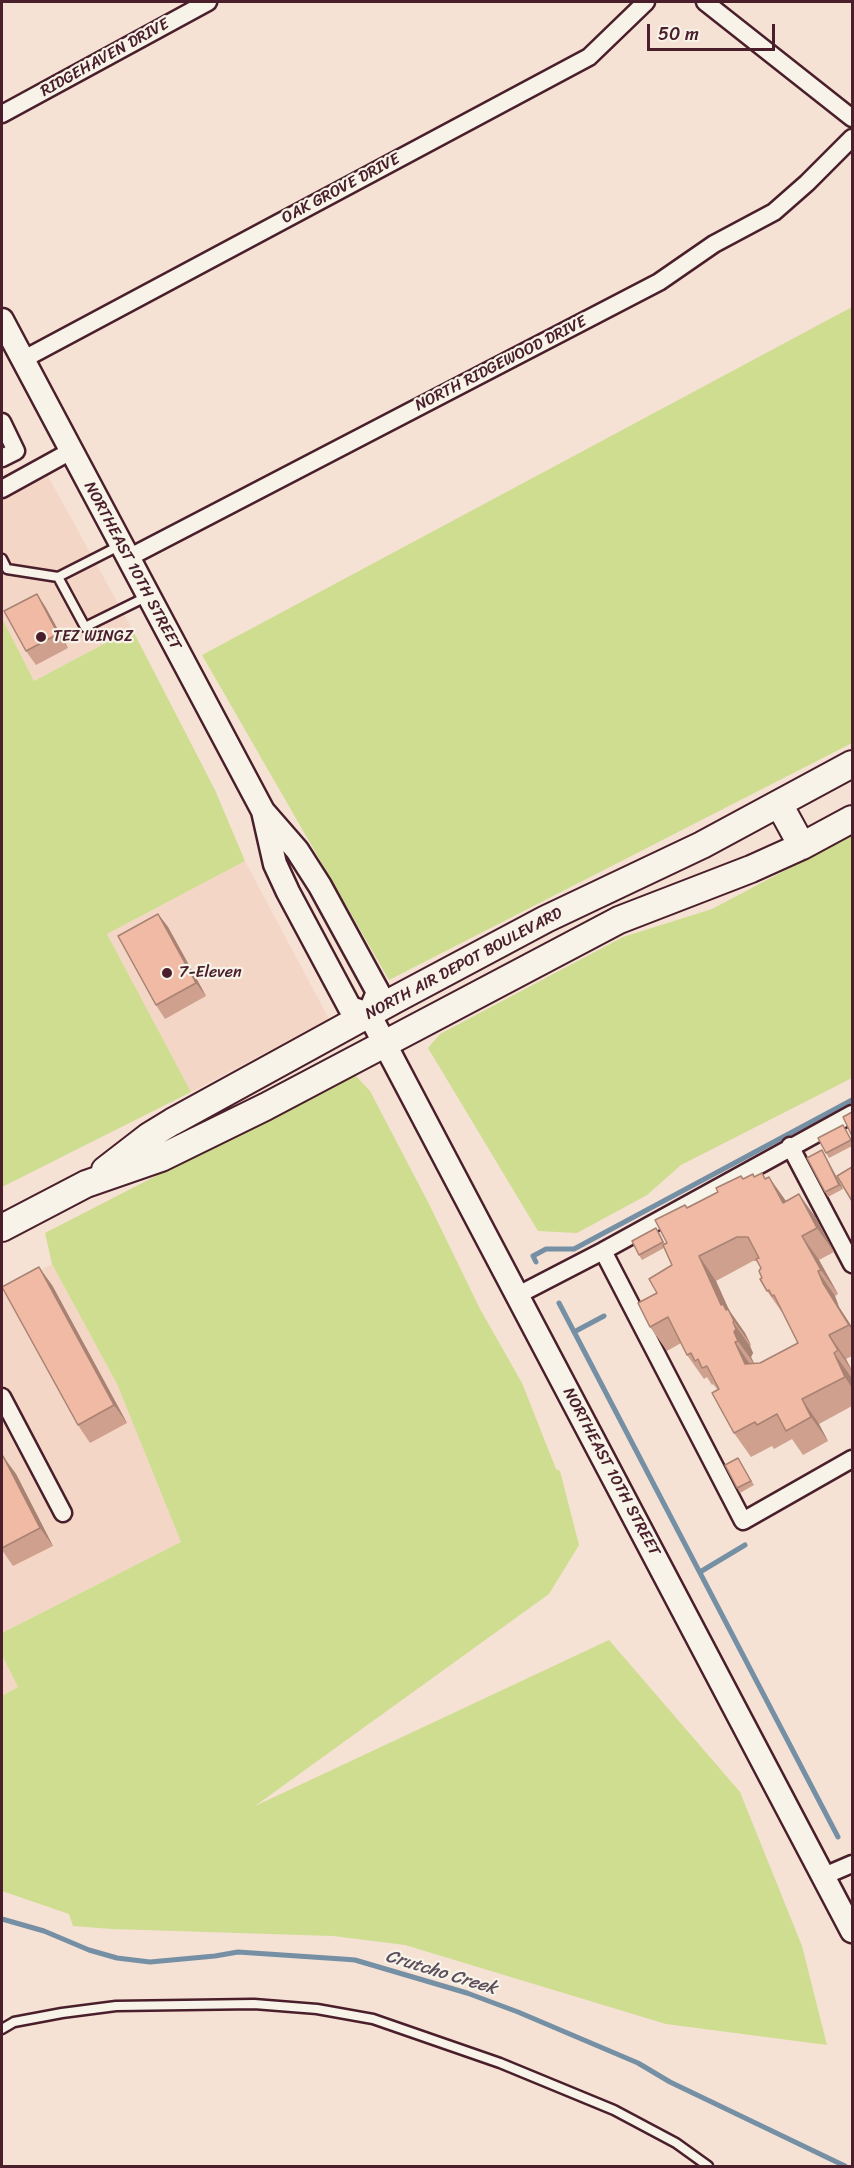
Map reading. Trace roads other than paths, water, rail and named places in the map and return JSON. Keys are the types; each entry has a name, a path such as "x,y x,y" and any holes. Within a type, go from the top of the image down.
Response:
{"main road":[{"name":"NORTHEAST 10TH STREET","path":"2,320 263,812 297,850 320,886 378,992 369,1014"},
{"name":"NORTH AIR DEPOT BOULEVARD","path":"86,1184 172,1122 546,919 678,858 852,764"},
{"path":"779,804 802,846"},
{"name":"NORTHEAST 10TH STREET","path":"263,812 275,864 288,892 350,1008 369,1014 824,1876 847,1905 852,1931"},
{"name":"NORTH AIR DEPOT BOULEVARD","path":"2,1228 86,1184 160,1158 201,1139 619,920 751,869 802,846 852,819"}],"street":[{"name":"RIDGEHAVEN DRIVE","path":"2,114 208,2"},
{"name":"OAK GROVE DRIVE","path":"22,360 589,57 646,2"},
{"path":"705,2 852,118"},
{"name":"NORTH RIDGEWOOD DRIVE","path":"124,552 659,282 714,244 774,212 852,138"},
{"path":"2,422 16,451 2,458"},
{"path":"2,489 71,451"},
{"path":"518,1295 603,1251 790,1146 852,1114"},
{"path":"790,1146 852,1264"},
{"path":"603,1251 743,1521 852,1459"},
{"path":"2,1397 63,1513"},
{"path":"824,1876 852,1864"}],"lane":[{"path":"2,559 7,569 58,578 124,552"},
{"path":"58,578 85,627 148,596"},
{"path":"2,2029 14,2022 116,2006 254,2004 317,2009 373,2019 500,2063 614,2110 676,2144 708,2166"}],"waterway":[{"path":"536,1262 533,1256 546,1249 574,1249 852,1100"},
{"path":"559,1303 838,1837"},
{"path":"574,1332 604,1316"},
{"path":"700,1572 745,1545"},
{"name":"Crutcho Creek","path":"2,1919 44,1931 89,1950 117,1958 150,1962 238,1952 355,1960 467,1993 518,2012 638,2063 670,2082 845,2166"}],"place":[{"name":"TEZ WINGZ","path":"41,637"},
{"name":"7-Eleven","path":"167,973"}]}
